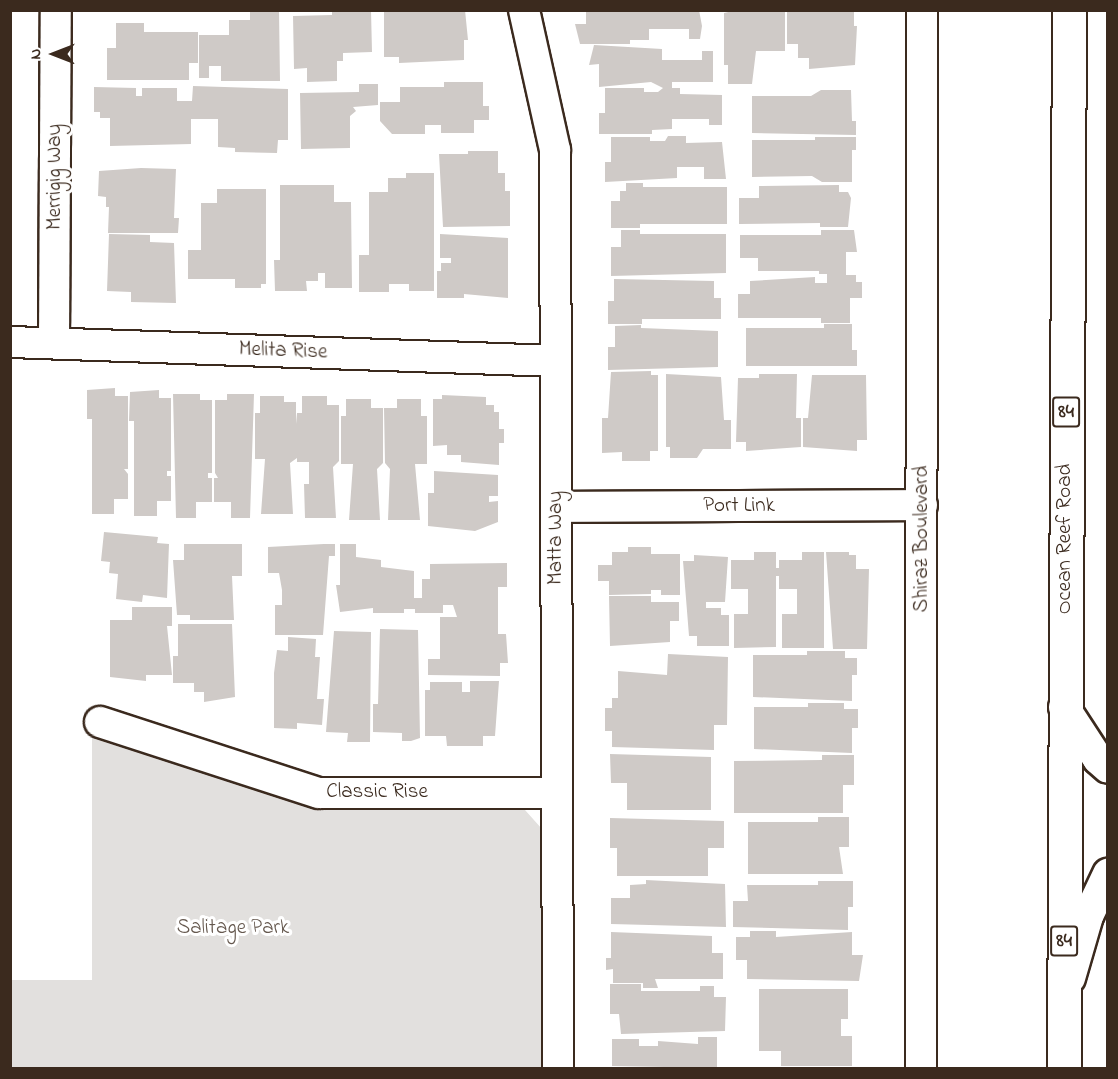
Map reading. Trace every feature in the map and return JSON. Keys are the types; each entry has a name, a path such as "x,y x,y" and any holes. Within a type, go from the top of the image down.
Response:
{"main road":[{"name":"Ocean Reef Road","path":"1064,1068 1064,707 1070,10"}],"street":[{"name":"Merrigig Way","path":"54,343 56,10"},
{"name":"Matta Way","path":"524,10 555,150 558,1068"},
{"name":"Shiraz Boulevard","path":"921,1068 922,10"},
{"name":"Melita Rise","path":"10,342 556,362"},
{"name":"Port Link","path":"556,507 922,505"},
{"path":"1064,707 1098,759 1107,768"},
{"name":"Classic Rise","path":"100,722 319,793 557,793"},
{"path":"1064,998 1088,916 1107,874"}],"green space":[{"name":"Salitage Park","path":"92,738 315,808 468,807 509,801 525,810 542,829 544,845 548,1068 11,1068 10,980 92,980"}],"building":[{"path":"250,10 279,10 280,81 221,81 221,66 209,66 209,78 199,78 199,35 229,35 229,20 250,20"},
{"path":"332,10 371,10 372,52 343,53 343,61 337,61 337,81 307,82 307,68 294,69 293,16 332,15"},
{"path":"384,10 465,10 468,40 464,40 464,60 399,63 399,57 384,57"},
{"path":"586,10 699,10 702,26 700,39 689,39 689,29 649,29 649,40 630,40 630,44 580,44 575,24 586,24"},
{"path":"737,10 785,10 785,51 756,51 752,84 728,84 728,65 724,65 724,13"},
{"path":"787,10 854,10 854,26 857,26 855,65 809,69 809,58 798,58 798,44 787,44"},
{"path":"116,23 144,23 144,32 198,32 198,63 189,63 189,80 107,80 107,48 116,48"},
{"path":"594,45 662,49 662,60 702,60 702,51 713,51 713,82 672,82 672,88 680,88 680,94 722,95 722,125 709,125 709,119 672,119 672,129 652,130 652,134 599,134 599,113 605,113 605,88 644,88 644,92 658,92 663,88 651,82 599,87 599,64 589,65"},
{"path":"444,82 483,82 483,106 489,106 489,120 474,120 474,133 441,133 441,125 425,125 425,134 392,134 380,121 380,102 400,102 400,87 444,87"},
{"path":"359,84 378,84 378,105 353,107 356,111 350,116 350,148 301,149 300,93 359,92"},
{"path":"193,86 288,89 288,140 278,140 277,153 235,152 235,148 218,147 218,119 191,119 191,144 110,146 110,118 100,118 100,112 94,112 94,87 136,88 136,96 142,96 142,88 177,88 177,101 192,101"},
{"path":"821,90 851,90 852,121 856,121 856,135 752,133 752,96 811,96"},
{"path":"668,136 686,136 686,143 722,142 726,179 704,179 704,167 677,167 677,178 605,182 605,162 611,162 611,137 650,137 650,141 665,141"},
{"path":"815,137 856,137 856,150 852,150 852,182 822,182 812,176 752,177 752,140 815,140"},
{"path":"468,151 498,151 498,173 505,173 505,191 510,191 510,226 443,227 439,154 468,154"},
{"path":"141,168 176,169 174,218 179,218 178,233 108,233 109,207 106,207 106,197 98,196 99,171"},
{"path":"406,173 434,173 434,291 409,291 409,284 389,284 389,292 359,292 359,255 369,255 369,192 388,192 388,178 406,178"},
{"path":"626,183 643,183 643,187 727,187 727,224 640,224 640,228 611,228 611,201 620,201 620,191 626,191"},
{"path":"280,185 334,185 334,202 351,202 352,288 325,288 325,273 318,273 318,281 306,281 307,291 275,291 274,260 280,260"},
{"path":"839,185 839,192 848,192 851,198 848,227 820,227 820,223 739,224 739,198 759,198 759,186"},
{"path":"217,189 266,189 266,284 261,284 261,288 235,288 235,279 188,279 188,250 201,250 201,203 217,203"},
{"path":"621,230 640,230 640,234 726,234 726,273 611,276 611,247 621,247"},
{"path":"821,230 854,230 857,252 846,252 846,275 856,275 856,282 862,282 862,298 850,298 850,323 821,323 821,318 738,318 738,294 750,294 750,281 815,277 815,283 827,283 827,274 819,274 819,271 758,271 758,258 740,258 740,235 821,235"},
{"path":"109,234 150,235 150,242 174,243 176,303 131,302 131,292 107,291"},
{"path":"440,234 508,238 508,298 464,294 464,298 437,298 437,271 441,271 441,263 451,263 451,258 440,258"},
{"path":"614,279 714,281 714,298 721,298 721,319 642,319 642,324 608,324 608,301 614,301"},
{"path":"824,324 852,324 852,350 857,350 857,366 746,366 746,328 824,328"},
{"path":"641,325 641,328 718,331 718,367 608,370 608,347 615,347 615,326"},
{"path":"651,371 651,375 658,375 658,451 650,451 650,461 622,461 622,452 602,453 602,418 608,418 611,372"},
{"path":"666,374 721,377 724,420 731,420 731,449 703,449 697,458 670,458 670,447 666,447"},
{"path":"759,374 797,374 796,418 801,418 801,447 746,451 746,442 736,442 738,378 759,378"},
{"path":"812,375 866,375 867,440 857,440 857,451 803,447 803,418 808,418"},
{"path":"115,388 115,396 128,396 128,469 124,469 128,474 128,499 114,499 114,514 92,514 92,419 87,419 87,390"},
{"path":"159,390 159,398 171,398 171,471 167,471 167,476 171,476 171,501 157,501 157,516 134,516 134,421 129,421 130,392"},
{"path":"173,394 200,394 200,400 212,400 212,473 208,473 208,478 212,478 212,502 196,502 196,518 176,518"},
{"path":"227,394 254,394 250,518 231,518 231,502 214,502 214,478 218,478 215,473 215,400 227,400"},
{"path":"442,395 486,397 486,405 494,405 494,412 499,412 499,429 504,429 504,443 499,443 499,465 461,462 461,455 447,455 447,445 433,446 433,399 442,399"},
{"path":"260,396 284,396 284,402 296,402 296,424 297,413 302,413 302,396 327,396 327,405 339,405 339,461 333,467 336,518 305,518 304,484 309,484 309,462 297,462 297,458 290,463 293,514 261,514 265,459 255,459 255,413 260,413"},
{"path":"346,399 371,399 371,408 383,408 383,463 377,469 380,520 349,520 353,464 341,464 341,416 346,416"},
{"path":"397,399 421,399 421,416 427,416 427,464 415,464 420,520 388,520 390,469 385,463 384,408 397,408"},
{"path":"434,471 498,475 498,496 489,496 489,502 498,501 498,522 475,531 428,526 428,493 434,493"},
{"path":"104,532 158,537 157,543 169,544 167,598 143,595 142,602 116,599 118,574 109,573 110,562 101,561"},
{"path":"184,544 242,544 242,576 232,576 234,620 190,620 190,615 177,615 173,560 184,560"},
{"path":"335,544 335,556 329,556 323,635 275,635 275,605 282,605 282,590 279,573 268,573 268,547"},
{"path":"340,544 356,544 356,557 381,560 381,567 414,571 414,598 422,598 422,579 430,579 430,564 507,563 507,587 498,587 498,634 506,634 508,663 500,663 500,676 428,675 428,659 440,659 440,617 457,617 453,605 443,605 443,613 415,613 415,609 404,609 404,613 373,613 373,608 340,612 336,585 340,585"},
{"path":"628,547 651,547 651,554 680,554 680,595 661,595 661,590 651,590 651,594 609,595 609,581 598,581 598,565 612,565 612,552 628,552"},
{"path":"754,552 776,552 776,568 779,568 779,560 802,560 802,552 824,552 824,648 782,648 782,614 797,614 797,589 779,589 779,576 776,576 776,647 734,648 734,614 748,614 748,589 731,589 731,560 754,560"},
{"path":"826,552 849,552 849,555 856,555 856,569 869,569 867,649 833,649"},
{"path":"694,555 728,557 725,602 706,602 706,608 721,608 721,615 729,615 729,646 697,646 697,636 689,636 683,561 694,561"},
{"path":"609,596 651,596 651,602 679,602 679,621 670,621 670,642 610,646"},
{"path":"132,607 172,607 172,626 167,626 172,675 146,675 146,681 110,677 110,620 132,620"},
{"path":"178,624 232,624 235,697 204,702 204,692 194,692 194,683 173,683 173,656 178,656"},
{"path":"380,629 418,630 420,738 411,741 402,741 402,733 373,732 373,704 378,704"},
{"path":"334,631 371,632 370,742 347,742 348,733 326,732"},
{"path":"288,637 316,639 315,657 320,657 317,699 324,699 322,725 297,723 297,729 274,728 274,673 277,650 288,651"},
{"path":"807,651 845,651 845,658 857,658 857,675 852,675 852,701 753,697 753,655 807,655"},
{"path":"668,654 728,657 727,725 714,725 714,750 612,747 612,731 605,731 605,708 612,708 612,698 618,698 618,671 667,675"},
{"path":"470,681 499,681 495,736 483,736 483,746 447,746 446,736 425,736 425,690 430,690 430,682 462,682 462,692 470,692"},
{"path":"808,703 844,703 844,709 858,709 858,728 852,728 852,753 754,749 754,707 808,707"},
{"path":"610,754 711,757 711,810 627,810 627,783 611,783"},
{"path":"822,755 854,755 854,785 843,785 843,813 734,813 734,761 822,760"},
{"path":"818,817 849,817 849,847 839,847 843,874 748,874 748,822 818,822"},
{"path":"610,818 724,821 724,848 708,848 708,876 617,876 617,848 610,848"},
{"path":"646,880 725,884 726,927 611,924 611,898 630,898 630,885 646,884"},
{"path":"818,881 853,881 853,907 848,907 848,930 733,927 733,901 748,901 747,885 818,885"},
{"path":"750,931 776,931 776,937 852,932 852,955 863,955 859,981 747,979 747,960 736,960 736,937 750,937"},
{"path":"611,932 712,936 712,953 723,953 723,979 655,979 658,988 643,988 643,983 613,983 613,969 606,970 606,958 611,958"},
{"path":"610,984 641,984 641,991 700,991 700,986 714,986 714,997 726,997 725,1031 621,1034 619,1014 610,1014"},
{"path":"759,989 848,989 848,1019 841,1019 841,1036 852,1036 852,1066 781,1066 781,1051 759,1051"},
{"path":"698,1037 717,1037 717,1068 612,1066 612,1039 639,1039 639,1046 658,1046 658,1041 698,1044"}]}
